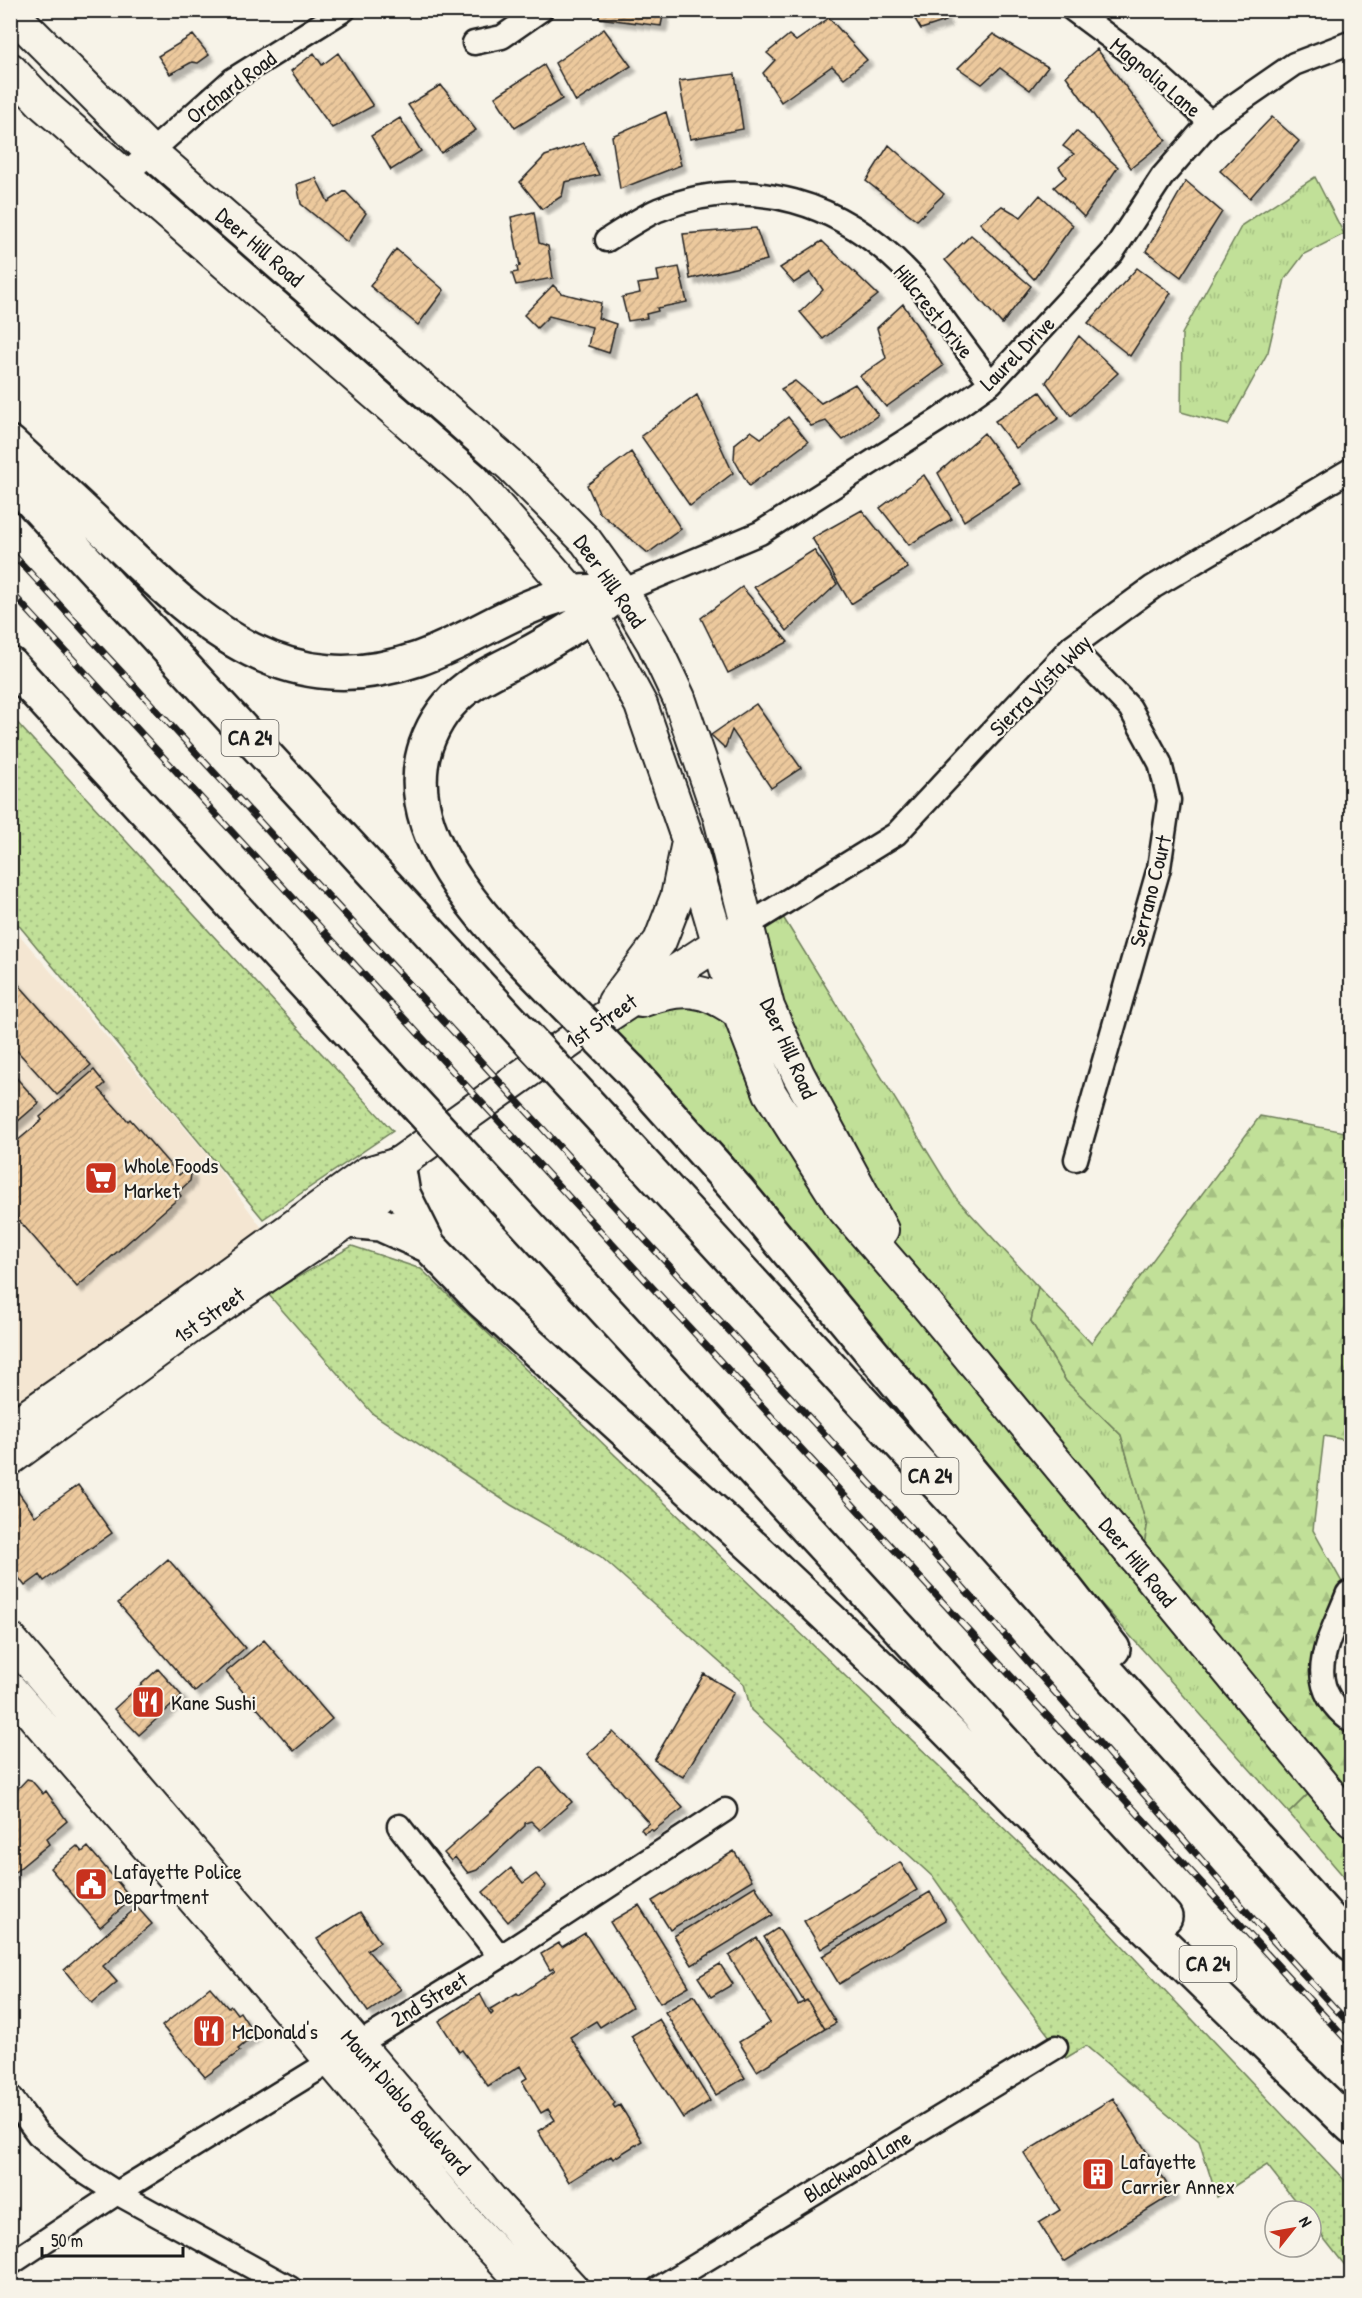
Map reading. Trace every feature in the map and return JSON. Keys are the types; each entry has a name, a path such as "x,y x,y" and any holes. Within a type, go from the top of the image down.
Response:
{"highway":[{"path":"10,443 192,612 238,644 281,664 331,673 386,669 421,658 543,602 583,604"},
{"name":"CA 24","path":"10,478 985,1536 1352,1944"},
{"path":"622,591 583,604 477,681 459,695 434,728 421,767 423,811 441,856 487,918 552,991 630,1070 716,1166 1041,1557 1252,1833"},
{"name":"CA 24","path":"10,664 1104,1851 1300,2072 1352,2120"},
{"path":"398,1164 403,1194 429,1246 483,1301 762,1555 941,1724 1052,1836 1300,2072 1352,2127"},
{"path":"348,1221 380,1224 429,1246"}],"street":[{"name":"Orchard Road","path":"125,175 232,80 344,10"},
{"path":"474,43 502,37 541,10"},
{"name":"Magnolia Lane","path":"1073,10 1147,65 1210,122"},
{"name":"Deer Hill Road","path":"10,11 151,152 511,465 586,541 622,591 652,643 679,698 720,818 768,1007 798,1074 861,1195 925,1302"},
{"name":"Laurel Drive","path":"622,591 760,533 940,419 991,383 1112,254 1162,177 1210,122 1294,64 1352,42"},
{"name":"Deer Hill Road","path":"10,69 44,105 457,465 583,604 641,705 688,840 739,1013 771,1093 842,1207 925,1302 1352,1821"},
{"name":"Hillcrest Drive","path":"607,240 657,211 697,198 738,195 789,198 815,207 859,229 910,274 991,383"},
{"name":"Sierra Vista Way","path":"748,925 896,834 1071,647 1153,587 1352,469"},
{"name":"Serrano Court","path":"1071,647 1130,708 1160,763 1169,800 1159,868 1076,1159"},
{"path":"609,1015 660,941 676,897 688,840"},
{"name":"1st Street","path":"10,1428 368,1173 398,1164 609,1015 719,941 748,925"},
{"path":"609,1015 659,995 693,991 717,996 739,1013"},
{"name":"1st Street","path":"10,1459 192,1326 348,1221 380,1195 398,1164"},
{"path":"68,1415 73,1397 88,1386 97,1367"},
{"path":"1348,1593 1323,1659 1322,1685 1335,1710 1352,1722"},
{"name":"Mount Diablo Boulevard","path":"10,1639 344,2051 467,2222 529,2288"},
{"name":"Mount Diablo Boulevard","path":"10,1689 344,2051 491,2200 572,2288"},
{"name":"2nd Street","path":"10,2264 117,2193 344,2051 500,1957 725,1810"},
{"path":"399,1826 500,1957"},
{"name":"Blackwood Lane","path":"659,2288 1056,2047"},
{"path":"10,2096 38,2134 78,2168 117,2193 290,2288"}],"shaded area":[{"path":"10,924 213,1161 267,1235 10,1419"}],"green space":[{"path":"1315,177 1344,234 1304,254 1285,279 1268,352 1228,425 1181,412 1182,334 1242,225"},
{"path":"10,716 393,1131 263,1219 11,916"},
{"path":"778,909 956,1198 1038,1287 1031,1321 1066,1381 1121,1435 1147,1527 1141,1565 1320,1782 1289,1813 1054,1551 601,1021 717,996 770,1093 861,1195 748,925"},
{"path":"1260,1116 1351,1133 1351,1441 1324,1436 1313,1530 1348,1593 1323,1659 1351,1722 1351,1885 1289,1813 1320,1783 1141,1565 1147,1527 1121,1435 1066,1381 1031,1321 1038,1287 1091,1343"},
{"path":"352,1246 421,1269 1086,1907 1351,2187 1351,2273 1323,2237 1323,2199 1294,2199 1267,2165 1217,2197 1199,2141 1086,2046 1066,2058 1001,1973 934,1878 751,1710 744,1684 600,1556 511,1505 373,1414 268,1294"}],"building":[{"path":"599,10 664,10 661,26 599,18"},
{"path":"905,10 943,10 946,21 921,29 912,14"},
{"path":"829,18 867,60 844,78 832,66 781,102 763,73 775,60 767,53 789,35 796,41"},
{"path":"604,29 631,66 576,102 555,63"},
{"path":"993,34 1048,67 1030,90 1000,68 982,84 958,68"},
{"path":"193,35 209,55 198,63 192,62 170,74 158,56"},
{"path":"1097,49 1166,140 1131,168 1066,76"},
{"path":"314,53 322,65 338,53 373,106 332,128 291,71"},
{"path":"544,65 562,99 515,128 495,97"},
{"path":"735,74 743,129 690,139 679,81"},
{"path":"441,85 476,130 441,153 408,105"},
{"path":"666,112 681,165 620,189 612,136"},
{"path":"1272,117 1299,141 1250,198 1220,171"},
{"path":"400,118 421,151 391,170 371,136"},
{"path":"1076,131 1118,167 1084,217 1054,187 1066,177 1059,167 1074,154 1063,146"},
{"path":"584,143 599,175 565,182 562,196 542,209 520,182 545,156"},
{"path":"889,145 944,194 917,220 866,181"},
{"path":"316,178 328,202 345,191 366,213 347,242 301,204 297,184"},
{"path":"1186,181 1222,212 1181,277 1146,251"},
{"path":"1040,195 1073,225 1034,279 980,223 1002,206 1021,217"},
{"path":"534,212 539,243 548,246 553,278 516,285 512,273 518,272 517,267 520,266 511,217"},
{"path":"756,228 767,260 690,279 683,234"},
{"path":"971,235 1031,286 1002,324 945,260"},
{"path":"822,241 878,295 823,339 800,312 823,290 811,272 794,283 780,268"},
{"path":"396,249 444,290 418,325 370,286"},
{"path":"679,267 687,302 657,308 658,311 646,314 647,318 628,321 622,297 640,293 638,284 659,281 657,271"},
{"path":"1137,268 1171,293 1130,356 1088,323"},
{"path":"553,285 561,293 601,303 598,318 616,324 609,353 588,346 592,327 549,316 537,328 524,315"},
{"path":"903,304 943,366 886,407 860,376 886,358 877,328"},
{"path":"1079,336 1118,373 1071,416 1046,382"},
{"path":"795,381 821,403 855,384 878,415 843,440 826,421 811,426 781,389"},
{"path":"1040,392 1059,418 1016,448 995,421"},
{"path":"697,395 733,473 690,506 641,436"},
{"path":"788,417 808,442 749,486 734,459 735,444 751,431 761,438"},
{"path":"984,433 1021,484 964,521 938,473"},
{"path":"631,452 681,529 648,553 599,512 587,485"},
{"path":"924,475 952,519 909,545 880,508"},
{"path":"862,510 908,568 851,604 812,538"},
{"path":"814,550 837,584 787,631 754,587"},
{"path":"742,587 788,642 728,673 701,618"},
{"path":"756,704 801,768 771,788 732,730 725,748 711,735"},
{"path":"10,975 91,1065 57,1095 10,1043"},
{"name":"Whole Foods Market","path":"94,1070 105,1084 99,1089 128,1121 130,1119 179,1175 186,1169 191,1174 190,1181 178,1192 181,1196 77,1287 10,1210 10,1147 42,1120 40,1117"},
{"path":"10,1071 39,1103 10,1128"},
{"path":"78,1485 112,1533 44,1581 40,1575 25,1586 10,1566 10,1546 18,1541 10,1531 10,1489 14,1486 35,1516"},
{"path":"168,1559 245,1648 195,1692 118,1603"},
{"path":"264,1640 332,1719 294,1751 226,1672"},
{"name":"Kane Sushi","path":"158,1669 182,1696 139,1735 114,1709"},
{"path":"704,1674 734,1692 683,1777 654,1760"},
{"path":"613,1732 639,1757 683,1808 653,1831 651,1829 644,1833 641,1829 649,1823 587,1754"},
{"path":"541,1767 572,1802 540,1830 531,1821 525,1823 525,1826 477,1870 468,1873 455,1857 451,1861 444,1853"},
{"path":"27,1779 31,1780 43,1794 46,1791 67,1821 46,1839 49,1844 10,1876 10,1797"},
{"name":"Lafayette Police Department","path":"77,1846 82,1852 88,1847 132,1899 100,1927 50,1868"},
{"path":"734,1851 752,1880 670,1930 652,1901"},
{"path":"900,1862 917,1890 821,1949 804,1921"},
{"path":"511,1868 523,1883 536,1874 546,1886 508,1922 483,1892"},
{"path":"755,1886 773,1915 692,1965 674,1936"},
{"path":"930,1892 946,1920 839,1984 822,1956"},
{"path":"639,1905 689,1986 660,2003 610,1922"},
{"path":"137,1907 152,1924 103,1966 117,1982 92,2003 64,1970"},
{"path":"360,1912 380,1942 367,1950 401,1989 368,2012 317,1939"},
{"path":"778,1928 836,2023 825,2029 807,2000 804,2002 764,1937"},
{"path":"585,1933 632,2007 600,2027 596,2021 570,2037 615,2103 613,2105 615,2108 620,2105 642,2141 613,2159 611,2156 569,2182 538,2131 555,2120 548,2109 541,2113 522,2081 527,2078 520,2066 488,2086 462,2050 459,2052 439,2021 480,1994 491,2015 493,2013 490,2009 517,1993 519,1995 555,1970 554,1968 550,1970 541,1954 559,1943 562,1947"},
{"path":"757,1938 798,2005 807,2000 825,2029 757,2071 739,2042 770,2023 729,1956"},
{"path":"720,1964 733,1984 711,1997 698,1977"},
{"name":"McDonald's","path":"210,1987 228,2008 231,2006 237,2014 240,2012 255,2035 238,2049 240,2051 205,2077 162,2026"},
{"path":"694,1995 745,2078 716,2095 665,2012"},
{"path":"659,2019 710,2101 683,2118 631,2036"},
{"name":"Lafayette Carrier Annex","path":"1113,2098 1173,2194 1064,2262 1039,2223 1060,2210 1024,2153"}],"railway":[{"path":"10,551 912,1529 1255,1921 1352,2027"},
{"path":"10,591 1352,2046"}],"place":[{"name":"Whole Foods Market","path":"101,1178"},
{"name":"Kane Sushi","path":"148,1702"},
{"name":"Lafayette Police Department","path":"91,1884"},
{"name":"McDonald's","path":"209,2031"},
{"name":"Lafayette Carrier Annex","path":"1098,2174"}]}
